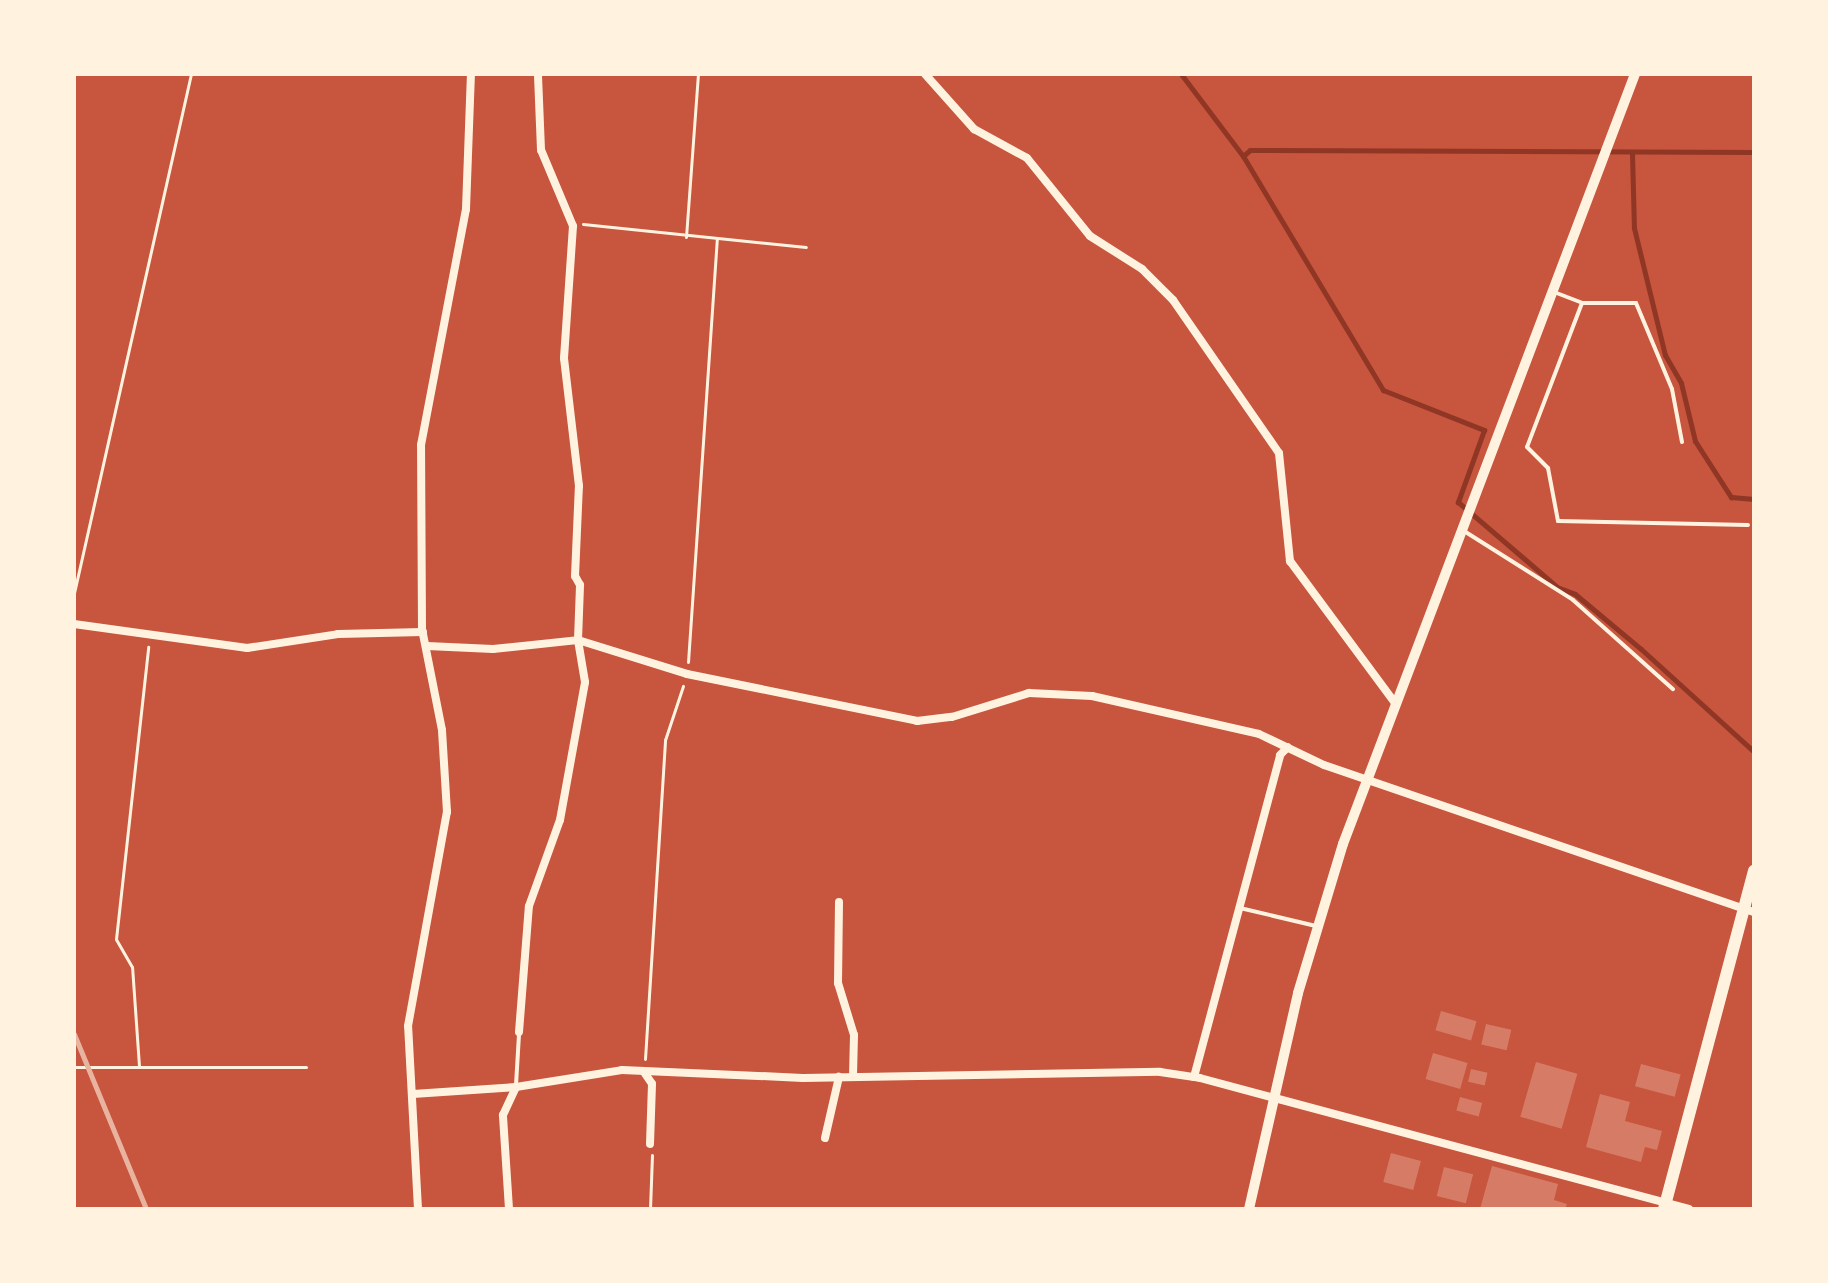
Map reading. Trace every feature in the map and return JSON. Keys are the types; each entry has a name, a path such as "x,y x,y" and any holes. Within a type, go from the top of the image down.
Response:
{"highway":[{"path":"1665,1205 1749,911 1754,871"}],"street":[{"path":"418,1209 408,1026 411,993 447,825 442,730 423,632 418,570 421,445 466,209 471,74"},
{"path":"519,1032 529,906 560,820 585,682 578,640 579,502 564,358 573,226 541,150 538,74"},
{"path":"925,74 974,129 1027,158 1090,236 1142,269 1173,300 1279,453 1290,561 1396,704"},
{"path":"1249,1209 1273,1097 1317,926 1367,780 1635,74"},
{"path":"74,624 247,648 338,634 423,632"},
{"path":"427,646 493,649 578,640 686,678 917,721 952,717 1029,693 1092,696 1170,718 1238,728 1367,780 1749,911"},
{"path":"1194,1077 1280,755 1288,747"},
{"path":"839,902 838,983 854,1035 853,1077"},
{"path":"413,1094 516,1087 584,1074 644,1072 853,1077 1085,1070 1194,1077 1689,1209"},
{"path":"644,1072 652,1084 650,1144"},
{"path":"825,1138 839,1077"},
{"path":"509,1209 503,1115 516,1087"}],"lane":[{"path":"1552,291 1582,303 1636,303 1672,389 1682,442"},
{"path":"1582,303 1527,447 1548,468 1558,521 1748,525"},
{"path":"1463,526 1573,600 1673,689"},
{"path":"1240,908 1317,926"},
{"path":"516,1087 519,1032"}],"path":[{"path":"74,593 191,74"},
{"path":"686,237 698,74"},
{"path":"573,226 581,223 686,237 806,247"},
{"path":"644,1072 665,740 686,678 717,239"},
{"path":"139,1066 132,967 116,939 149,635"},
{"path":"74,1067 306,1067"},
{"path":"650,1144 650,1209"}],"building":[{"path":"1441,1011 1477,1021 1471,1040 1435,1030"},
{"path":"1486,1024 1511,1030 1507,1050 1481,1044"},
{"path":"1433,1053 1468,1063 1460,1089 1426,1079"},
{"path":"1536,1062 1577,1074 1562,1129 1520,1117"},
{"path":"1641,1064 1681,1075 1675,1097 1635,1086"},
{"path":"1471,1069 1488,1073 1485,1085 1468,1082"},
{"path":"1600,1094 1630,1102 1625,1121 1662,1131 1657,1150 1645,1147 1641,1162 1586,1147"},
{"path":"1460,1097 1482,1103 1479,1116 1456,1111"},
{"path":"1391,1153 1421,1161 1413,1190 1383,1182"},
{"path":"1492,1166 1558,1184 1554,1200 1567,1204 1565,1209 1480,1209"},
{"path":"1444,1167 1473,1174 1466,1203 1437,1196"}],"waterway":[{"path":"1181,74 1243,156 1383,390 1484,430 1458,502 1557,587 1575,594 1641,649 1754,752"},
{"path":"1243,156 1250,150 1754,152"},
{"path":"1632,153 1634,228 1665,355 1681,383 1695,441 1731,497 1754,499"}],"railway":[{"path":"74,1034 146,1209"}]}
